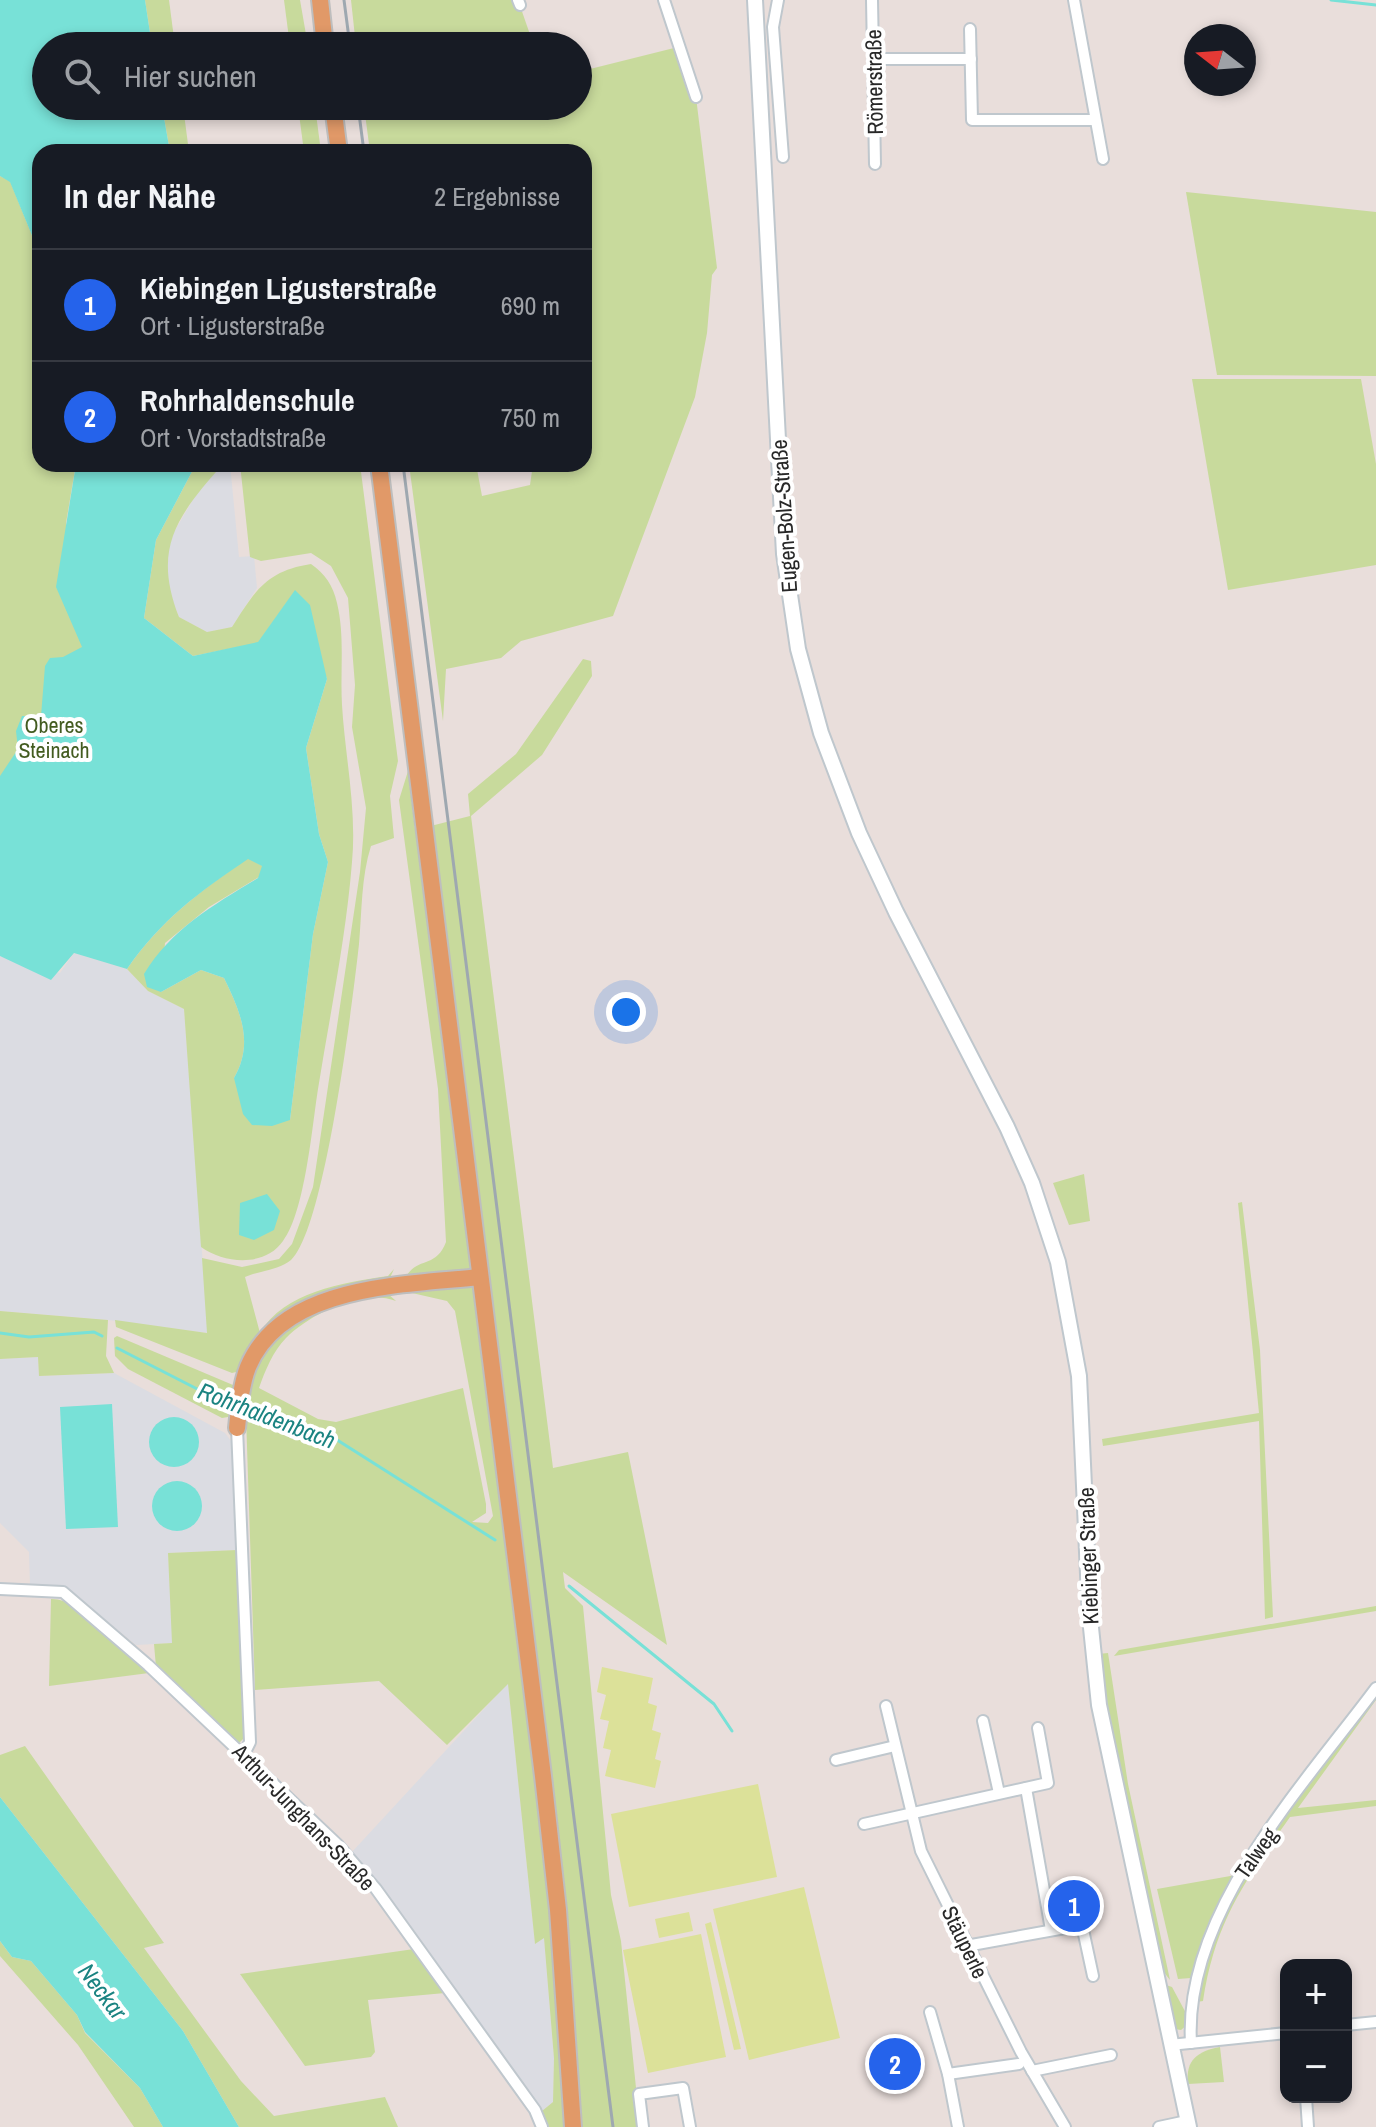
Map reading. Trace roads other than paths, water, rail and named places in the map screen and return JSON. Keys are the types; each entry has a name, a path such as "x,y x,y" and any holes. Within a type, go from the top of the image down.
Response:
{"main road":[{"path":"320,0 323,32"},
{"path":"335,120 338,144"},
{"path":"380,472 558,1910 573,2127"},
{"path":"238,1422 249,1365 269,1335 290,1317 335,1297 370,1289 480,1277"}],"street":[{"path":"664,0 696,97"},
{"path":"778,0 773,27 783,157"},
{"name":"Römerstraße","path":"872,0 875,164"},
{"path":"1074,0 1103,159"},
{"name":"Eugen-Bolz-Straße","path":"757,4 784,554 794,627 815,714 845,798 885,890 943,1003"},
{"path":"970,29 972,120 1095,120"},
{"path":"875,59 971,59"},
{"name":"Kiebinger Straße","path":"943,1003 1021,1157 1051,1237 1065,1291 1082,1411 1090,1618 1099,1705 1188,2124"},
{"path":"238,1422 250,1742 244,1754"},
{"name":"Arthur-Junghans-Straße","path":"0,1589 63,1592 244,1754 366,1875 535,2110 542,2127"},
{"name":"Talweg","path":"1191,2043 1198,1975 1223,1904 1261,1844 1376,1688"},
{"name":"Stäuperle","path":"886,1706 909,1813 921,1851 966,1946 1065,2127"},
{"path":"983,1721 999,1793"},
{"path":"864,1824 1048,1783 1038,1728"},
{"path":"836,1760 895,1746"},
{"path":"1026,1788 1051,1930"},
{"path":"966,1946 1082,1925 1093,1976"},
{"path":"930,2012 948,2074 958,2127"},
{"path":"1352,2024 1376,2022"},
{"path":"1170,2045 1280,2034"},
{"path":"1032,2071 1111,2055"},
{"path":"948,2074 1019,2064"},
{"path":"643,2127 639,2094 683,2088 690,2127"},
{"path":"1306,2103 1308,2127"},
{"path":"1159,2127 1188,2124"}],"water":[{"path":"0,0 145,0 150,32 32,32 32,120 164,120 169,144 32,144 32,236 10,182 0,176"},
{"path":"75,472 192,472 156,540 144,618 193,656 258,642 295,590 310,605 327,679 306,748 319,834 328,862 313,934 290,1120 272,1126 252,1125 243,1114 234,1078 243,1053 243,1028 224,978 201,970 161,992 147,987 144,974 181,931 210,908 258,878 262,866 248,859 197,895 167,921 127,969 74,953 51,980 0,956 0,776 18,749 16,731 22,716 41,716 45,666 50,658 63,657 82,647 56,587"},
{"path":"267,1194 280,1211 274,1230 254,1240 239,1235 240,1203"},
{"path":"112,1404 118,1527 66,1529 60,1407"},
{"path":"174,1417 192,1424 199,1442 192,1460 174,1467 156,1460 149,1442 156,1424"},
{"path":"177,1481 195,1488 202,1506 195,1524 177,1531 159,1524 152,1506 159,1488"},
{"name":"Neckar","path":"0,1797 183,2031 239,2127 163,2127 140,2088 85,2032 77,2015 31,1961 12,1957 0,1941"}],"waterway":[{"path":"1331,0 1376,5"},
{"name":"Rohrhaldenbach","path":"0,1333 29,1337 94,1332 102,1336"},
{"name":"Rohrhaldenbach","path":"117,1348 207,1394 235,1403"},
{"name":"Rohrhaldenbach","path":"246,1406 334,1438 495,1540"},
{"name":"Rohrhaldenbach","path":"569,1586 714,1704 732,1731"}],"railway":[{"path":"344,0 348,32"},
{"path":"360,120 363,144"},
{"path":"404,472 613,2127"}],"place":[{"name":"Kiebingen Ligusterstraße","path":"1074,1906"},
{"name":"Rohrhaldenschule","path":"895,2064"}],"park label":[{"name":"Oberes Steinach","path":"54,738"}]}
